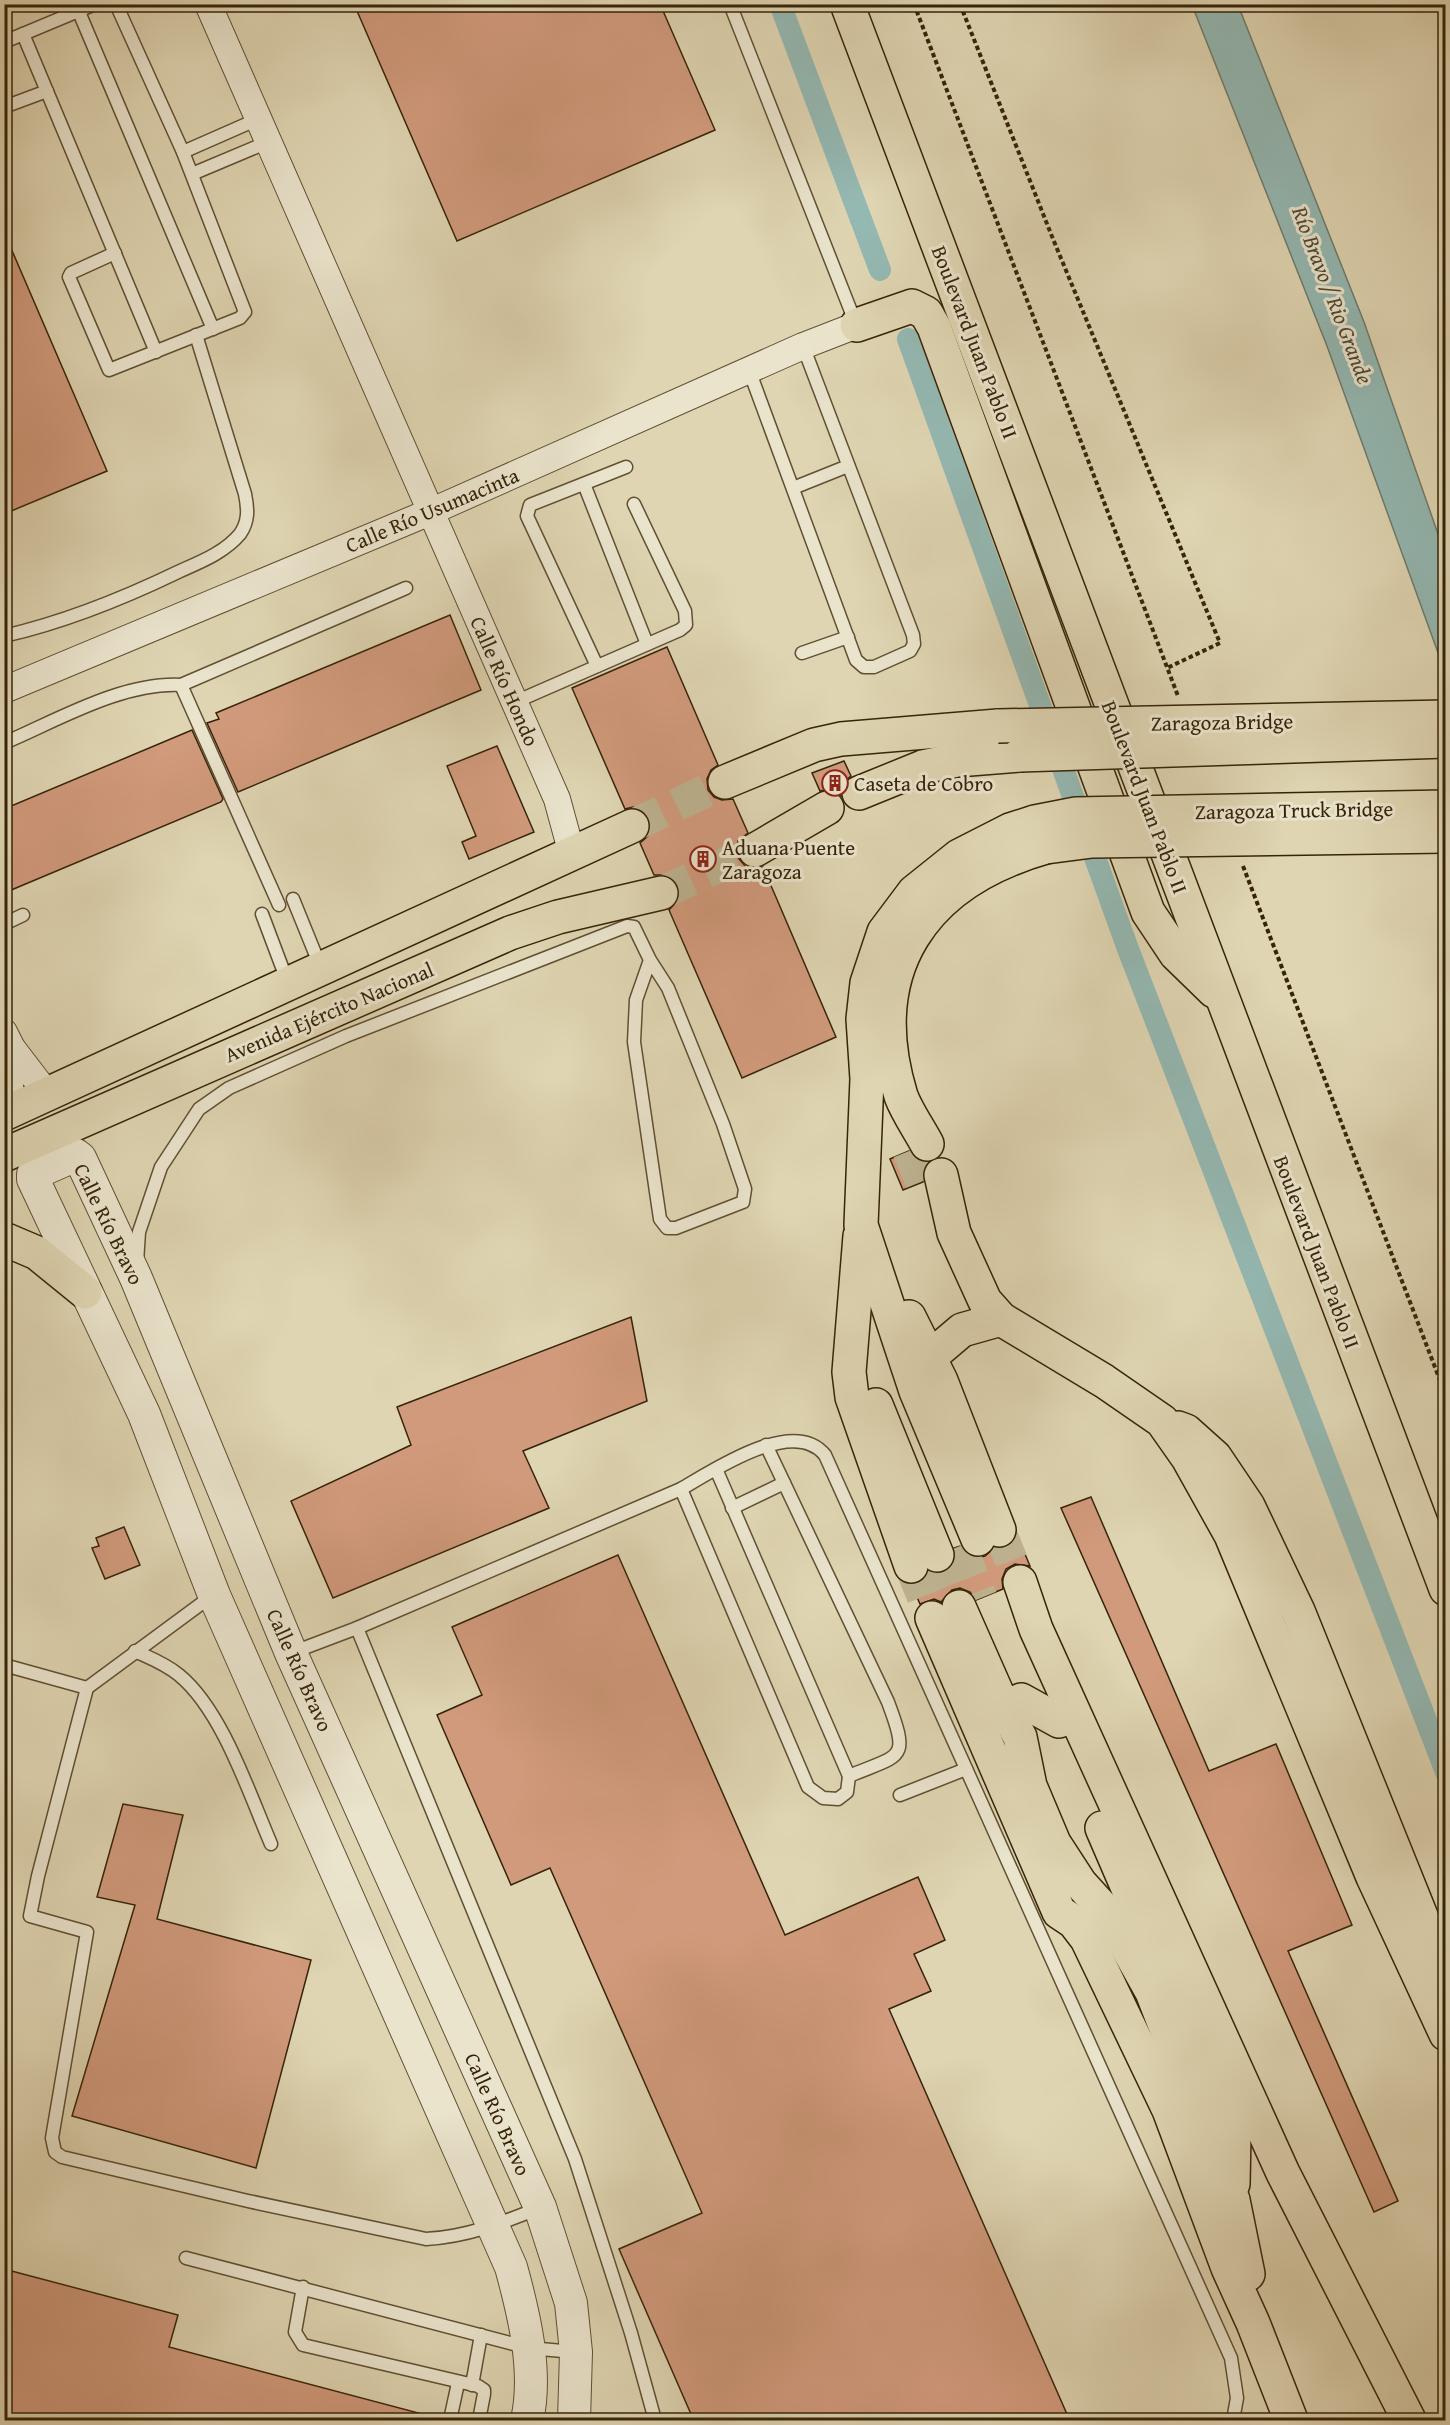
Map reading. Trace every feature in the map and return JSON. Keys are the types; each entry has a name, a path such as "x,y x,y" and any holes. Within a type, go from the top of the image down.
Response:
{"main road":[{"name":"Boulevard Juan Pablo II","path":"847,4 1221,999 1446,1589"},
{"path":"857,325 912,306 926,313 934,327 1148,912 1176,954 1221,999"},
{"name":"Zaragoza Bridge","path":"725,782 814,745 841,739 998,726 1446,717"},
{"path":"859,793 923,767 957,760 1020,755 1446,741"},
{"name":"Zaragoza Truck Bridge","path":"1041,834 1076,814 1446,807"},
{"path":"755,850 827,808"},
{"name":"Avenida Ejército Nacional","path":"6,1120 48,1095 632,826"},
{"path":"918,1148 893,1062 889,1014 898,964 922,921 959,886 1011,857 1041,834"},
{"path":"957,1547 852,1397 849,1372 861,1225 867,1079 863,1019 867,983 884,932 914,892 942,867 985,841 1041,834"},
{"name":"Zaragoza Truck Bridge","path":"1041,834 1092,841 1446,836"},
{"name":"Avenida Ejército Nacional","path":"4,1155 510,933 568,915 661,893"},
{"path":"931,1179 985,1301 1001,1319 1104,1381 1162,1421 1186,1431 1215,1457 1248,1506 1298,1611 1446,1978"},
{"path":"861,1225 929,1358 957,1547"},
{"path":"861,1225 916,1391 957,1547"},
{"path":"4,1239 37,1253 85,1292"},
{"path":"929,1358 962,1330 1001,1319"},
{"path":"1162,1421 1188,1458 1231,1534 1373,1877 1446,2034"},
{"path":"978,1599 1021,1700 1020,1737 1030,1786 1054,1843 1080,1883 1109,1915 1152,1992 1233,2200 1248,2278 1253,2323"},
{"path":"978,1599 1056,1710 1064,1740 1234,2134 1233,2200"},
{"path":"978,1599 1001,1702 1020,1737"},
{"path":"978,1599 1036,1629 1283,2173 1409,2421"},
{"path":"978,1599 1059,1912 1074,1922 1087,1939 1169,2110 1228,2268 1253,2323 1291,2421"},
{"path":"1021,1700 1059,1721"},
{"path":"1234,2134 1283,2173"}],"street":[{"name":"Calle Río Hondo","path":"208,4 557,799 572,854"},
{"name":"Calle Río Usumacinta","path":"4,690 430,512 803,346 857,325"},
{"path":"8,1040 48,1095"},
{"path":"6,1120 8,1040"},
{"name":"Calle Río Bravo","path":"527,2421 529,2348 522,2304 511,2267 214,1595 144,1414 33,1179 33,1174 76,1155 80,1158 136,1278 291,1653 540,2208 571,2303 576,2352 574,2421"},
{"path":"179,1506 221,1486"},
{"path":"246,1669 291,1653"}],"lane":[{"path":"4,42 95,4"},
{"path":"115,253 71,273 69,277 110,370 240,318 245,309 183,152 116,4"},
{"path":"730,4 857,325"},
{"path":"79,12 213,329"},
{"path":"23,34 156,352"},
{"path":"4,107 47,91"},
{"path":"183,152 258,119"},
{"path":"192,174 268,142"},
{"path":"4,636 58,622 150,585 222,551 240,533 248,511 245,494 196,335"},
{"path":"749,370 856,660 864,667 874,667 910,651 914,644 913,635 803,346"},
{"path":"793,488 848,466"},
{"path":"597,666 526,512 530,505 626,467"},
{"path":"584,484 647,644"},
{"path":"514,702 680,630 686,625 686,615 634,504"},
{"path":"4,743 135,689 163,684 181,685 406,588"},
{"path":"802,653 848,637"},
{"path":"181,685 279,906"},
{"path":"293,899 321,969"},
{"path":"262,914 288,984"},
{"path":"4,924 23,915"},
{"path":"136,1278 139,1232 161,1167 200,1109 229,1088 346,1036 627,926 634,927 650,960 668,988 723,1124 746,1193 743,1202 671,1229 663,1225 660,1219 634,1042 636,1000 650,960"},
{"path":"291,1653 357,1628 681,1489 716,1469 766,1446 811,1442 825,1455 1231,2358 1237,2398 1233,2421"},
{"path":"766,1446 888,1702 901,1737 900,1748 891,1758 849,1776"},
{"path":"681,1489 808,1787 815,1795 838,1799 847,1792 849,1776 716,1469"},
{"path":"732,1508 784,1483"},
{"path":"214,1595 87,1688 38,1876 30,1916 87,1932 52,2138 55,2152 62,2157 224,2196 426,2239 450,2238 540,2208"},
{"path":"357,1628 575,2160 631,2333 655,2421"},
{"path":"135,1651 165,1665 181,1677 212,1714 271,1844"},
{"path":"4,1665 87,1688"},
{"path":"900,1795 966,1769"},
{"path":"186,2258 529,2348 576,2352"},
{"path":"303,2287 295,2332 303,2345 472,2385 484,2390 479,2421"},
{"path":"472,2385 482,2335"},
{"path":"450,2421 458,2383"}],"path":[{"path":"960,4 1053,239 1220,643 1167,668"}],"water":[{"name":"Río Bravo / Rio Grande","path":"1192,5 1238,5 1364,322 1445,554 1445,672 1327,346"}],"building":[{"path":"354,4 660,4 715,130 457,241"},
{"path":"4,232 107,471 4,514"},
{"path":"450,615 481,690 238,792 207,723 219,719 216,713"},
{"name":"Aduana Puente Zaragoza","path":"667,647 718,765 711,770 707,779 708,790 714,797 722,800 733,799 748,833 738,841 736,849 739,859 746,867 763,867 836,1037 742,1078 669,910 679,899 679,888 667,875 654,875 640,843 648,836 651,828 649,819 642,810 633,807 625,809 572,688"},
{"path":"192,730 223,799 221,802 4,893 4,809"},
{"path":"497,746 534,832 469,859 462,842 476,836 447,766"},
{"path":"844,761 851,776 844,782 841,796 828,789 820,791 812,773"},
{"path":"909,1151 917,1160 927,1163 923,1170 923,1182 903,1190 890,1159"},
{"path":"631,1317 647,1401 523,1451 549,1508 333,1598 291,1501 411,1445 397,1407"},
{"path":"1091,1497 1209,1771 1276,1744 1352,1925 1288,1951 1398,2201 1374,2212 1061,1508"},
{"path":"124,1527 140,1565 105,1579 92,1548 99,1546 96,1538"},
{"path":"1017,1535 1030,1566 1015,1564 1006,1569 1002,1579 1003,1589 976,1600 970,1592 960,1588 952,1590 941,1602 934,1599 920,1604 911,1584 925,1579 929,1571 944,1573 951,1567 955,1558 954,1548 960,1546 967,1554 976,1558 985,1556 994,1548 1006,1547"},
{"path":"618,1555 785,1935 918,1877 945,1940 914,1954 931,1991 889,2009 1070,2421 694,2421 619,2249 702,2213 550,1868 511,1885 437,1715 482,1695 452,1627"},
{"path":"123,1804 183,1815 157,1919 311,1960 256,2168 72,2116 135,1905 97,1897"},
{"path":"4,2269 178,2315 169,2347 426,2415 426,2421 4,2421"}],"waterway":[{"path":"780,4 880,270"},
{"path":"908,339 1128,949 1446,1772"}],"tunnel":[{"path":"632,826 725,782"},
{"path":"661,893 755,850"},
{"path":"909,1151 922,1183"},
{"path":"999,1530 1020,1582"},
{"path":"960,1546 981,1598"},
{"path":"937,1555 959,1607"},
{"path":"911,1566 932,1618"}],"place":[{"name":"Caseta de Cobro","path":"835,783"},
{"name":"Aduana Puente Zaragoza","path":"703,859"}]}
